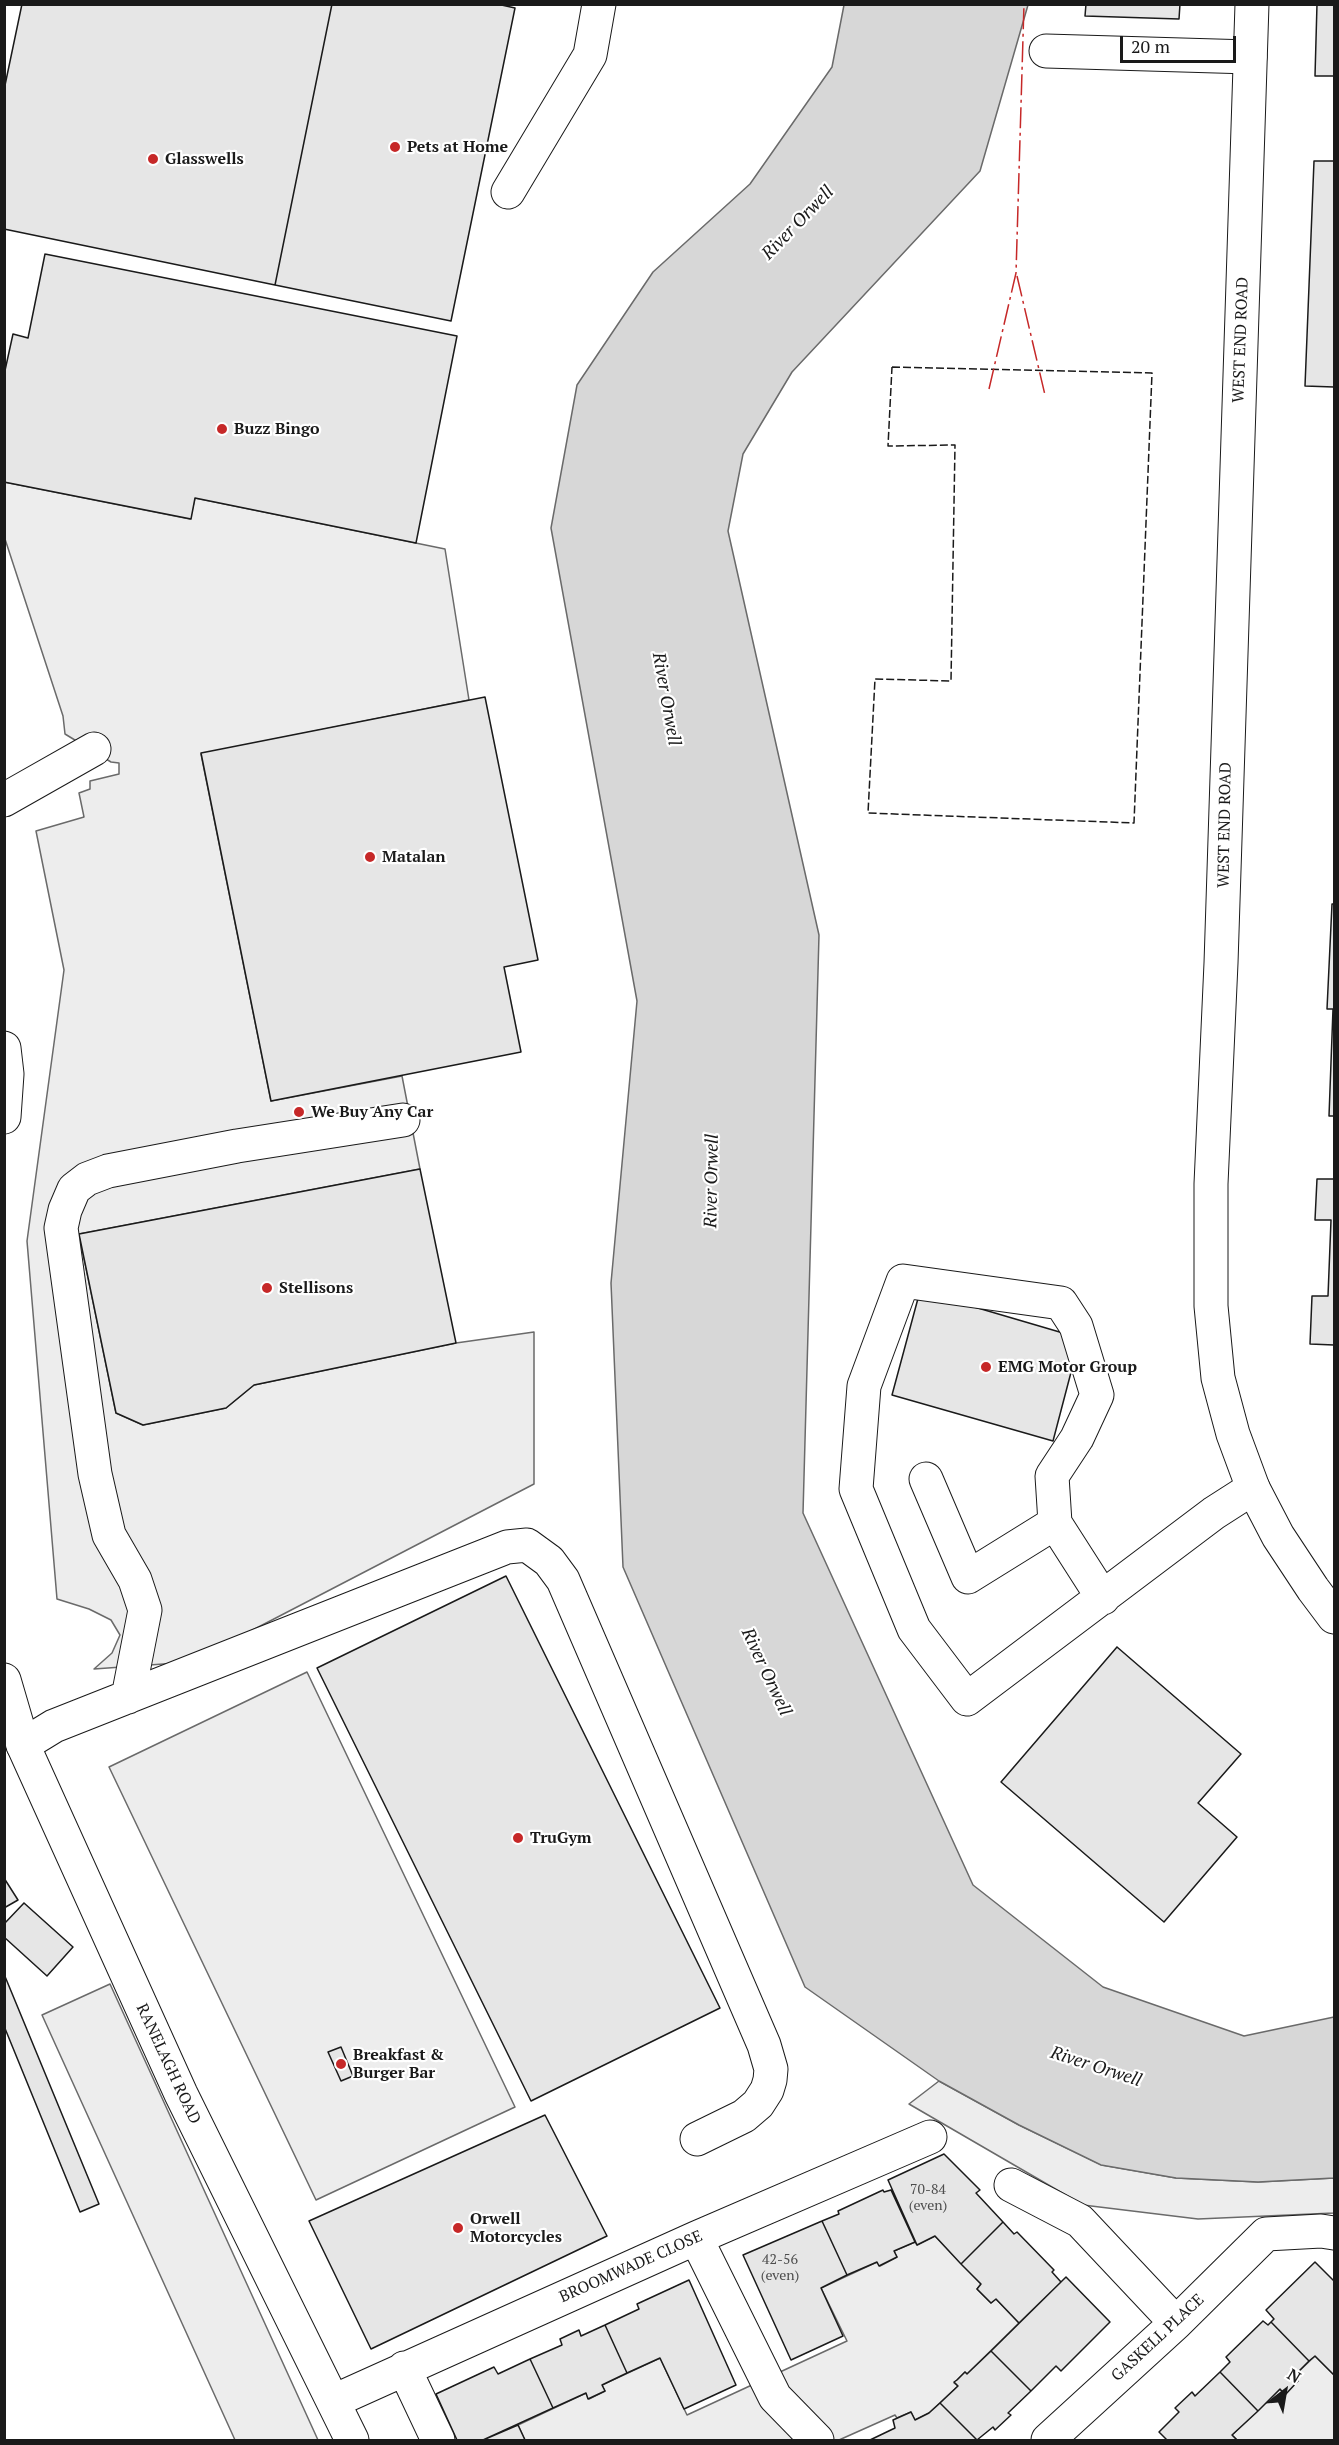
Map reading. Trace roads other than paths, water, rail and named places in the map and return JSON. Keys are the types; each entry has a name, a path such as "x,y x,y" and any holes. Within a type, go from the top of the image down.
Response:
{"main road":[{"path":"508,192 590,55 599,4"},
{"name":"WEST END ROAD","path":"1252,4 1221,963 1211,1184 1211,1306 1218,1378 1233,1434 1253,1488 1278,1536 1313,1589 1335,1617"},
{"path":"1046,51 1250,57"},
{"path":"4,800 94,748"},
{"path":"4,1048 7,1074 4,1117"},
{"path":"128,1697 145,1610 135,1580 109,1535 95,1474 61,1228 64,1210 74,1189 87,1179 108,1171 237,1146 403,1120"},
{"path":"1103,1598 1055,1523 1052,1476 1077,1438 1097,1395 1076,1326 1061,1303 903,1281 864,1386 856,1489 914,1629 967,1699 1103,1598 1214,1513 1253,1488"},
{"path":"926,1479 968,1577 1055,1523"},
{"path":"23,1745 54,1726 507,1548 527,1545 549,1561 563,1580 764,2045 771,2069 767,2090 758,2104 744,2116 697,2139"},
{"name":"RANELAGH ROAD","path":"4,1680 23,1745 181,2094 352,2440"},
{"name":"BROOMWADE CLOSE","path":"334,2401 696,2238 930,2137"},
{"path":"1011,2185 1080,2221 1176,2323"},
{"name":"GASKELL PLACE","path":"1048,2440 1176,2323 1266,2234 1321,2231 1335,2233"},
{"path":"696,2238 775,2397 817,2440"},
{"path":"404,2368 438,2440"}],"water":[{"name":"River Orwell","path":"844,5 1028,5 980,171 792,372 743,454 728,531 819,935 803,1513 973,1885 1103,1987 1244,2036 1334,2017 1334,2178 1258,2182 1176,2178 1101,2165 1019,2125 939,2081 805,1987 623,1567 611,1283 637,1001 551,528 577,385 653,272 750,184 832,67"}],"place":[{"name":"Pets at Home","path":"395,147"},
{"name":"Glasswells","path":"153,159"},
{"name":"Buzz Bingo","path":"222,429"},
{"name":"Matalan","path":"370,857"},
{"name":"We Buy Any Car","path":"299,1112"},
{"name":"Stellisons","path":"267,1288"},
{"name":"EMG Motor Group","path":"986,1367"},
{"name":"TruGym","path":"518,1838"},
{"name":"Breakfast & Burger Bar","path":"341,2064"},
{"name":"Orwell Motorcycles","path":"458,2228"}]}
